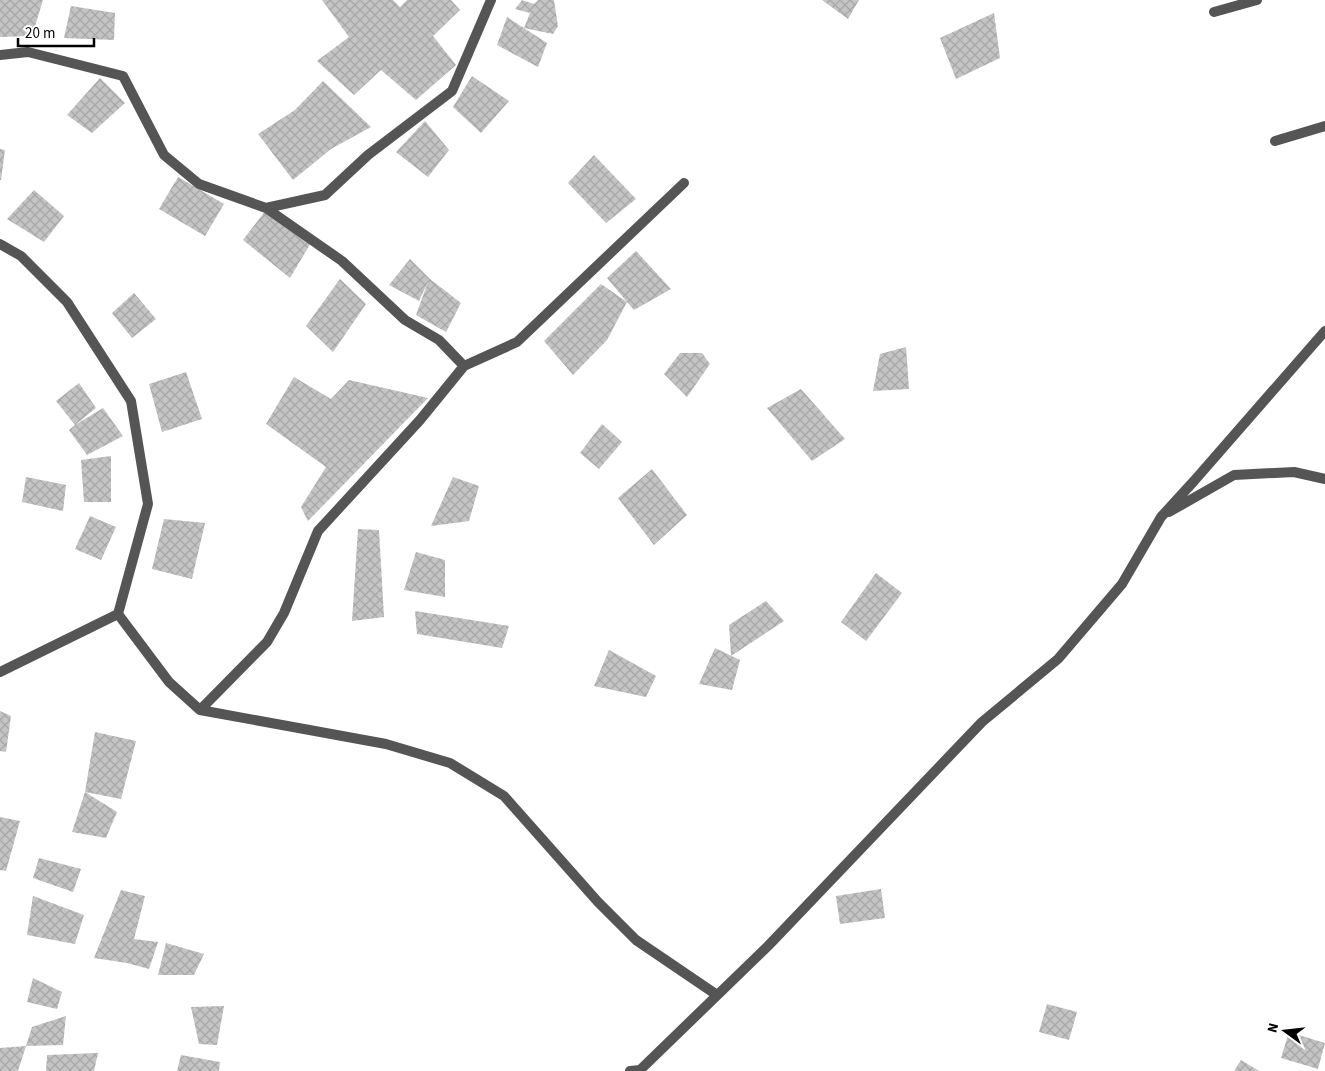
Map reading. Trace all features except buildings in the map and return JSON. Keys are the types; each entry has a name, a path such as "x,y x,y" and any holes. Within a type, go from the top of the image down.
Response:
{"street":[{"path":"266,208 325,195 368,155 452,91 491,0"},
{"path":"1214,12 1257,0"},
{"path":"0,55 28,52 123,76 164,155 199,184 266,208 342,261 405,320 439,340 464,366"},
{"path":"1275,141 1325,126"},
{"path":"200,710 267,642 284,613 318,531 420,420 464,366 516,342 684,183"},
{"path":"0,244 21,256 67,302 130,401 148,504 118,614 0,672"},
{"path":"630,1071 640,1070 768,946 982,722 1058,659 1122,584 1161,517 1325,331"},
{"path":"1161,517 1234,475 1294,472 1325,479"},
{"path":"118,614 169,682 200,710 386,744 450,763 504,796 598,902 636,940 717,995"}]}
